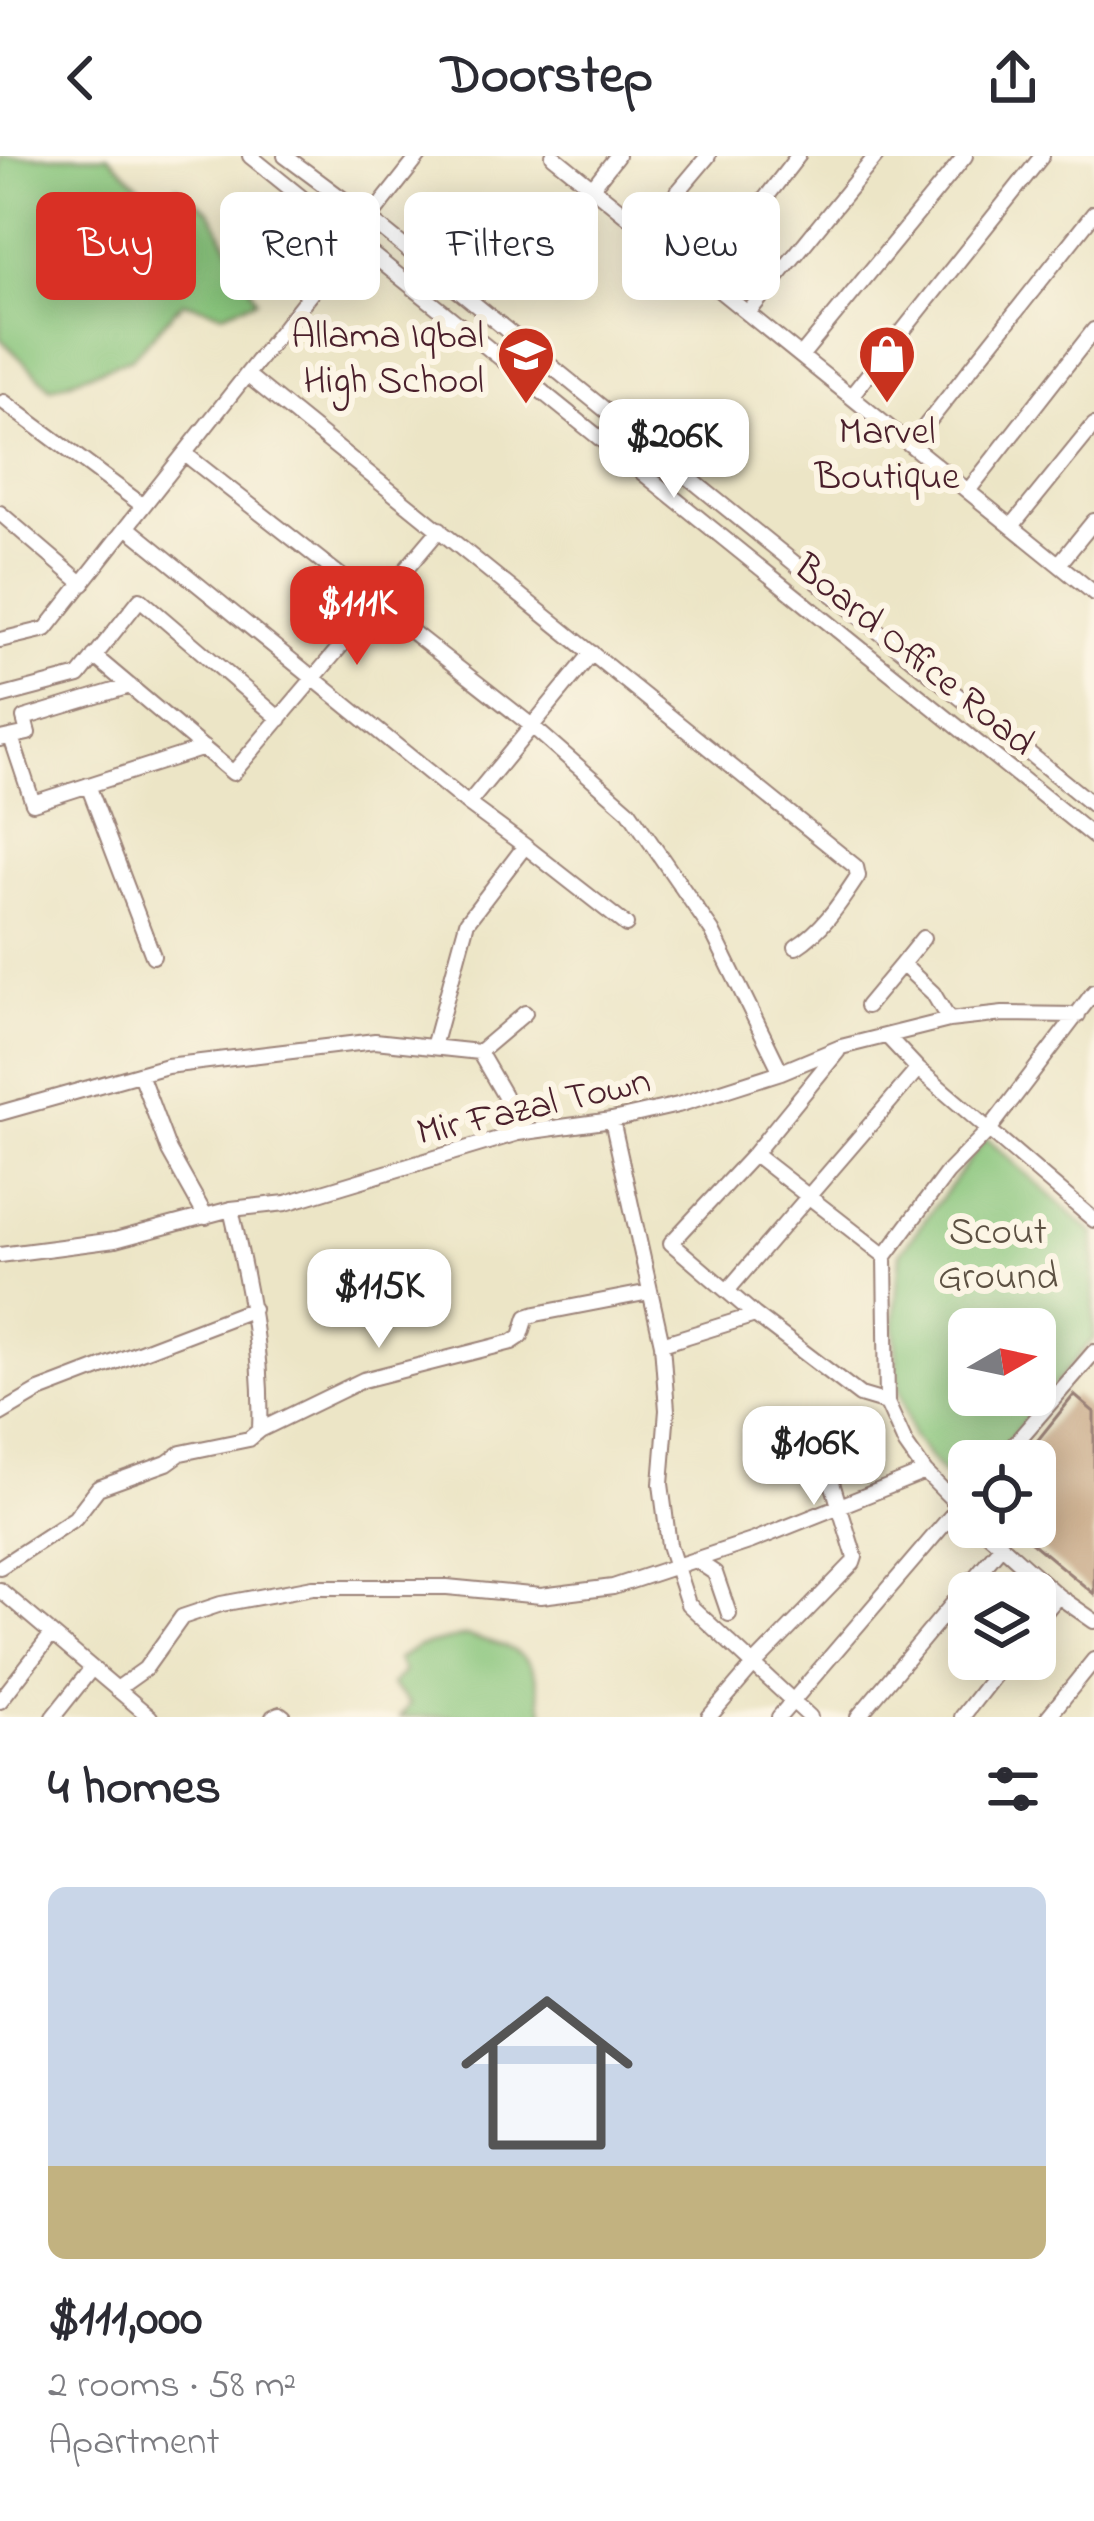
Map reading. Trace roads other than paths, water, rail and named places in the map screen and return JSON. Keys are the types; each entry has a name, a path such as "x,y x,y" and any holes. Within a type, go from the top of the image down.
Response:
{"street":[{"name":"Board Office Road","path":"250,156 295,192"},
{"name":"Board Office Road","path":"285,156 333,192"},
{"path":"380,208 419,156"},
{"path":"553,156 622,212"},
{"path":"592,188 617,156"},
{"path":"678,192 708,156"},
{"path":"771,192 799,156"},
{"path":"748,314 875,156"},
{"path":"801,356 965,156"},
{"path":"851,396 1042,156"},
{"path":"910,444 1094,213"},
{"name":"Board Office Road","path":"380,227 1094,806"},
{"name":"Board Office Road","path":"380,260 1094,837"},
{"path":"4,635 46,629 307,300"},
{"path":"731,300 1094,592"},
{"path":"968,491 1094,330"},
{"path":"247,375 856,867 858,876 834,912 796,947"},
{"path":"1,403 142,505"},
{"path":"1012,526 1094,425"},
{"path":"184,454 532,726 629,811 712,931 782,1072"},
{"path":"0,513 82,584"},
{"path":"1059,564 1094,521"},
{"path":"127,526 468,805 626,925"},
{"path":"94,656 233,773 440,529"},
{"path":"0,697 79,676 140,599 280,719"},
{"path":"468,805 592,653"},
{"path":"130,686 24,718 28,733 5,738 33,802 204,748"},
{"path":"88,785 153,956"},
{"path":"433,1047 467,922 525,846"},
{"path":"867,1006 923,938"},
{"path":"902,964 933,993 950,1020"},
{"path":"948,1492 925,1472 906,1445 887,1403 885,1256 1094,992"},
{"path":"0,1113 167,1066 375,1041 479,1052 525,1013"},
{"name":"Mir Fazal Town","path":"0,1255 115,1240 231,1210 286,1203 518,1133 678,1106 841,1047 950,1020 1003,1014 1078,1016"},
{"path":"886,1036 1094,1220"},
{"path":"643,1249 671,1240 754,1154 841,1047"},
{"path":"479,1052 504,1094 518,1133"},
{"path":"727,1291 919,1069"},
{"path":"140,1074 169,1151 206,1216"},
{"path":"613,1120 662,1344 667,1410 662,1484 676,1568 688,1604 810,1717"},
{"path":"754,1154 885,1256"},
{"path":"231,1210 253,1309 262,1379 260,1430"},
{"path":"671,1240 755,1315 860,1395 887,1403"},
{"path":"0,1568 75,1518 98,1489 182,1453 248,1439 363,1381 512,1342 521,1336 527,1317 536,1313 650,1292"},
{"path":"0,1414 39,1391 253,1309"},
{"path":"662,1344 755,1315"},
{"path":"1018,1440 1094,1352"},
{"path":"709,1717 853,1563 824,1457"},
{"path":"117,1689 146,1669 182,1617 221,1604 313,1587 447,1587 541,1596 614,1587 697,1561 925,1472"},
{"path":"779,1717 948,1525"},
{"path":"859,1717 1000,1548"},
{"path":"1004,1548 1094,1621"},
{"path":"697,1561 716,1573 729,1614"},
{"path":"0,1613 6,1594 150,1717"},
{"path":"0,1700 52,1634"},
{"path":"1048,1717 1094,1660"},
{"path":"53,1717 92,1668"},
{"path":"962,1717 991,1680"},
{"path":"122,1717 133,1702"},
{"path":"273,1717 284,1717"}],"place":[{"name":"Marvel Boutique","path":"887,405"},
{"name":"Allama Iqbal High School","path":"526,406"}],"park label":[{"name":"Scout Ground","path":"998,1252"}]}
